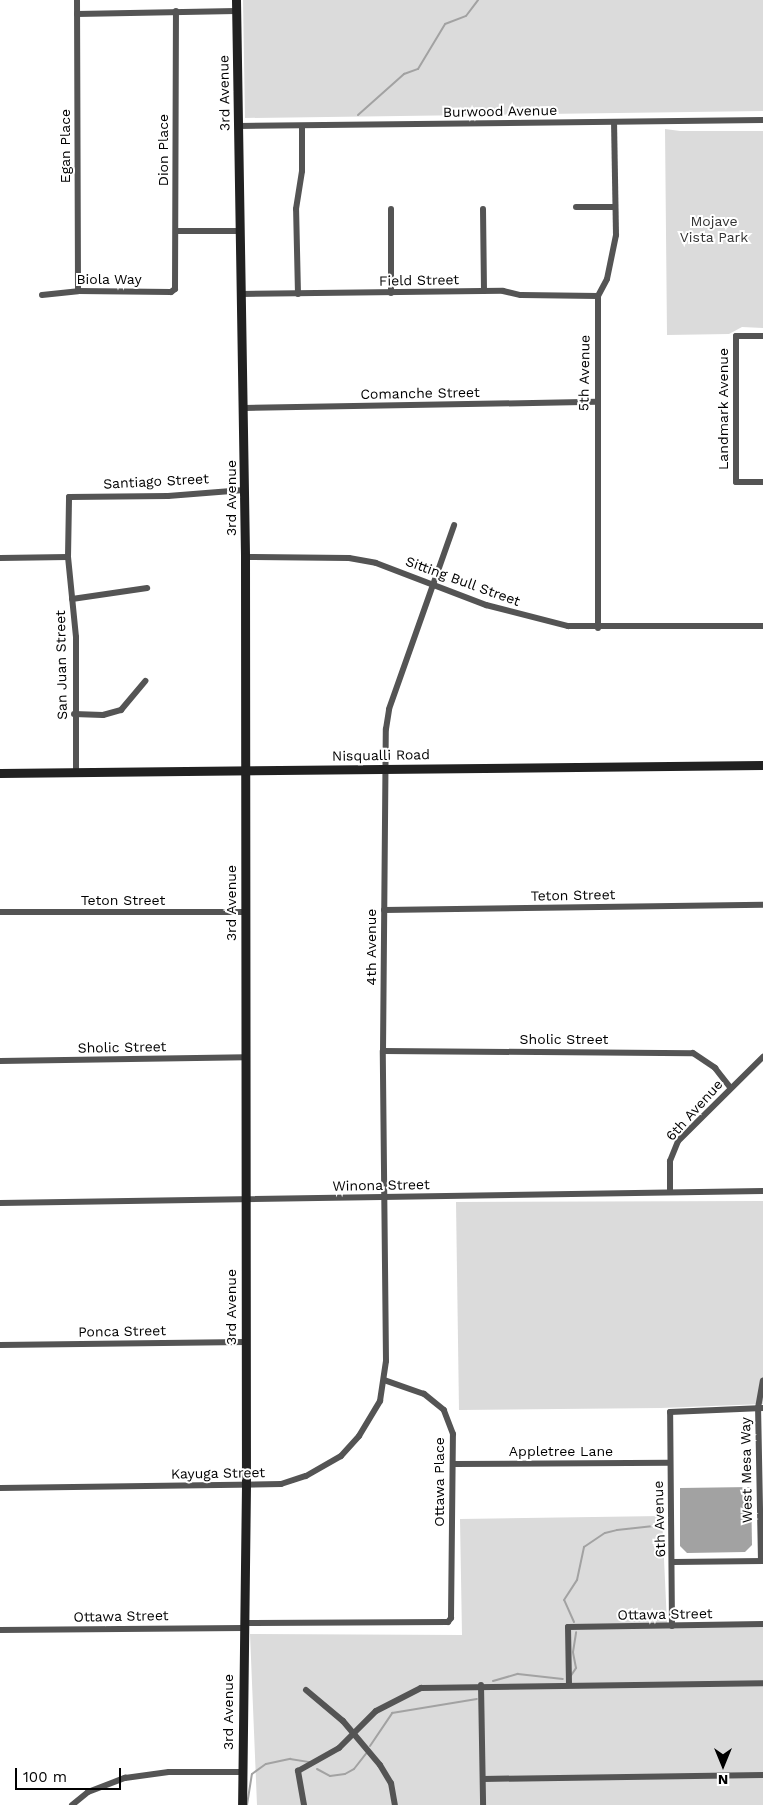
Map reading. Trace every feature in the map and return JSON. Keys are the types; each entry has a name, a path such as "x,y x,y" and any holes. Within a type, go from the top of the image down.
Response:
{"street":[{"name":"Egan Place","path":"76,0 78,291"},
{"name":"3rd Avenue","path":"236,0 245,557 246,1485 242,1805"},
{"name":"Dion Place","path":"175,289 176,11"},
{"path":"77,14 236,11"},
{"name":"Burwood Avenue","path":"238,126 763,120"},
{"name":"5th Avenue","path":"598,628 596,402 598,296 614,256 616,207 614,122"},
{"path":"298,294 296,208 302,170 302,126"},
{"path":"576,207 616,207"},
{"path":"391,210 391,292"},
{"path":"483,210 484,291"},
{"path":"176,231 240,231"},
{"name":"Biola Way","path":"42,295 78,291 171,292 175,289"},
{"name":"Field Street","path":"240,294 484,291 598,296"},
{"name":"Landmark Avenue","path":"763,336 736,336 736,482 763,482"},
{"name":"Comanche Street","path":"244,408 596,402"},
{"name":"Santiago Street","path":"69,497 168,496 244,490"},
{"name":"San Juan Street","path":"69,497 68,558 76,637 74,714 76,772"},
{"name":"4th Avenue","path":"384,1380 384,910 389,708 454,525"},
{"name":"Sitting Bull Street","path":"245,557 349,558 376,563 486,605 568,626 598,628 763,626"},
{"path":"0,558 68,558"},
{"path":"72,599 147,588"},
{"path":"74,714 103,715 121,710 145,681"},
{"name":"Nisqualli Road","path":"0,774 763,765"},
{"name":"Teton Street","path":"384,910 763,906"},
{"name":"Teton Street","path":"0,912 245,912"},
{"name":"Sholic Street","path":"383,1051 693,1053 715,1068 730,1087"},
{"name":"6th Avenue","path":"670,1192 670,1161 678,1141 730,1087 763,1057"},
{"name":"Sholic Street","path":"0,1061 245,1058"},
{"name":"Winona Street","path":"0,1203 763,1191"},
{"name":"Ponca Street","path":"0,1346 245,1342"},
{"name":"Ottawa Place","path":"384,1380 424,1394 444,1410 453,1434 451,1618 448,1622"},
{"name":"Kayuga Street","path":"0,1488 246,1485 293,1481 341,1456 370,1420 380,1402 384,1380"},
{"name":"West Mesa Way","path":"762,1561 760,1408 763,1380"},
{"name":"6th Avenue","path":"672,1626 673,1562 669,1463 670,1412 760,1408"},
{"name":"Appletree Lane","path":"454,1464 669,1463"},
{"path":"673,1562 762,1561"},
{"name":"Ottawa Street","path":"0,1630 448,1622"},
{"name":"Ottawa Street","path":"569,1684 568,1628 763,1624"},
{"path":"304,1805 298,1771 339,1748 376,1711 421,1688 481,1685 763,1683"},
{"path":"481,1685 483,1805"},
{"path":"306,1690 343,1721 380,1765 391,1783 395,1805"},
{"path":"72,1805 88,1792 125,1778 169,1772 242,1772"},
{"path":"483,1779 763,1775"}],"green space":[{"path":"243,0 763,0 763,111 245,118"},
{"name":"Mojave Vista Park","path":"665,129 680,131 763,131 763,328 742,327 729,334 667,335"},
{"path":"763,1201 763,1404 661,1408 459,1410 456,1202"},
{"path":"662,1516 667,1623 763,1622 763,1805 257,1805 250,1634 462,1635 460,1519"}],"shaded area":[{"path":"751,1487 752,1545 745,1552 687,1553 680,1546 680,1488"}],"waterway":[{"path":"358,115 404,74 418,69 445,24 466,16 478,0"},
{"path":"574,1622 564,1600 577,1580 584,1547 605,1533 663,1525"},
{"path":"570,1677 576,1668 573,1652 576,1632"},
{"path":"493,1681 518,1674 563,1679"},
{"path":"370,1746 392,1713 477,1699"},
{"path":"317,1769 330,1776 345,1774 354,1769 368,1751"},
{"path":"247,1805 252,1774 266,1764 290,1759 310,1762"}]}
